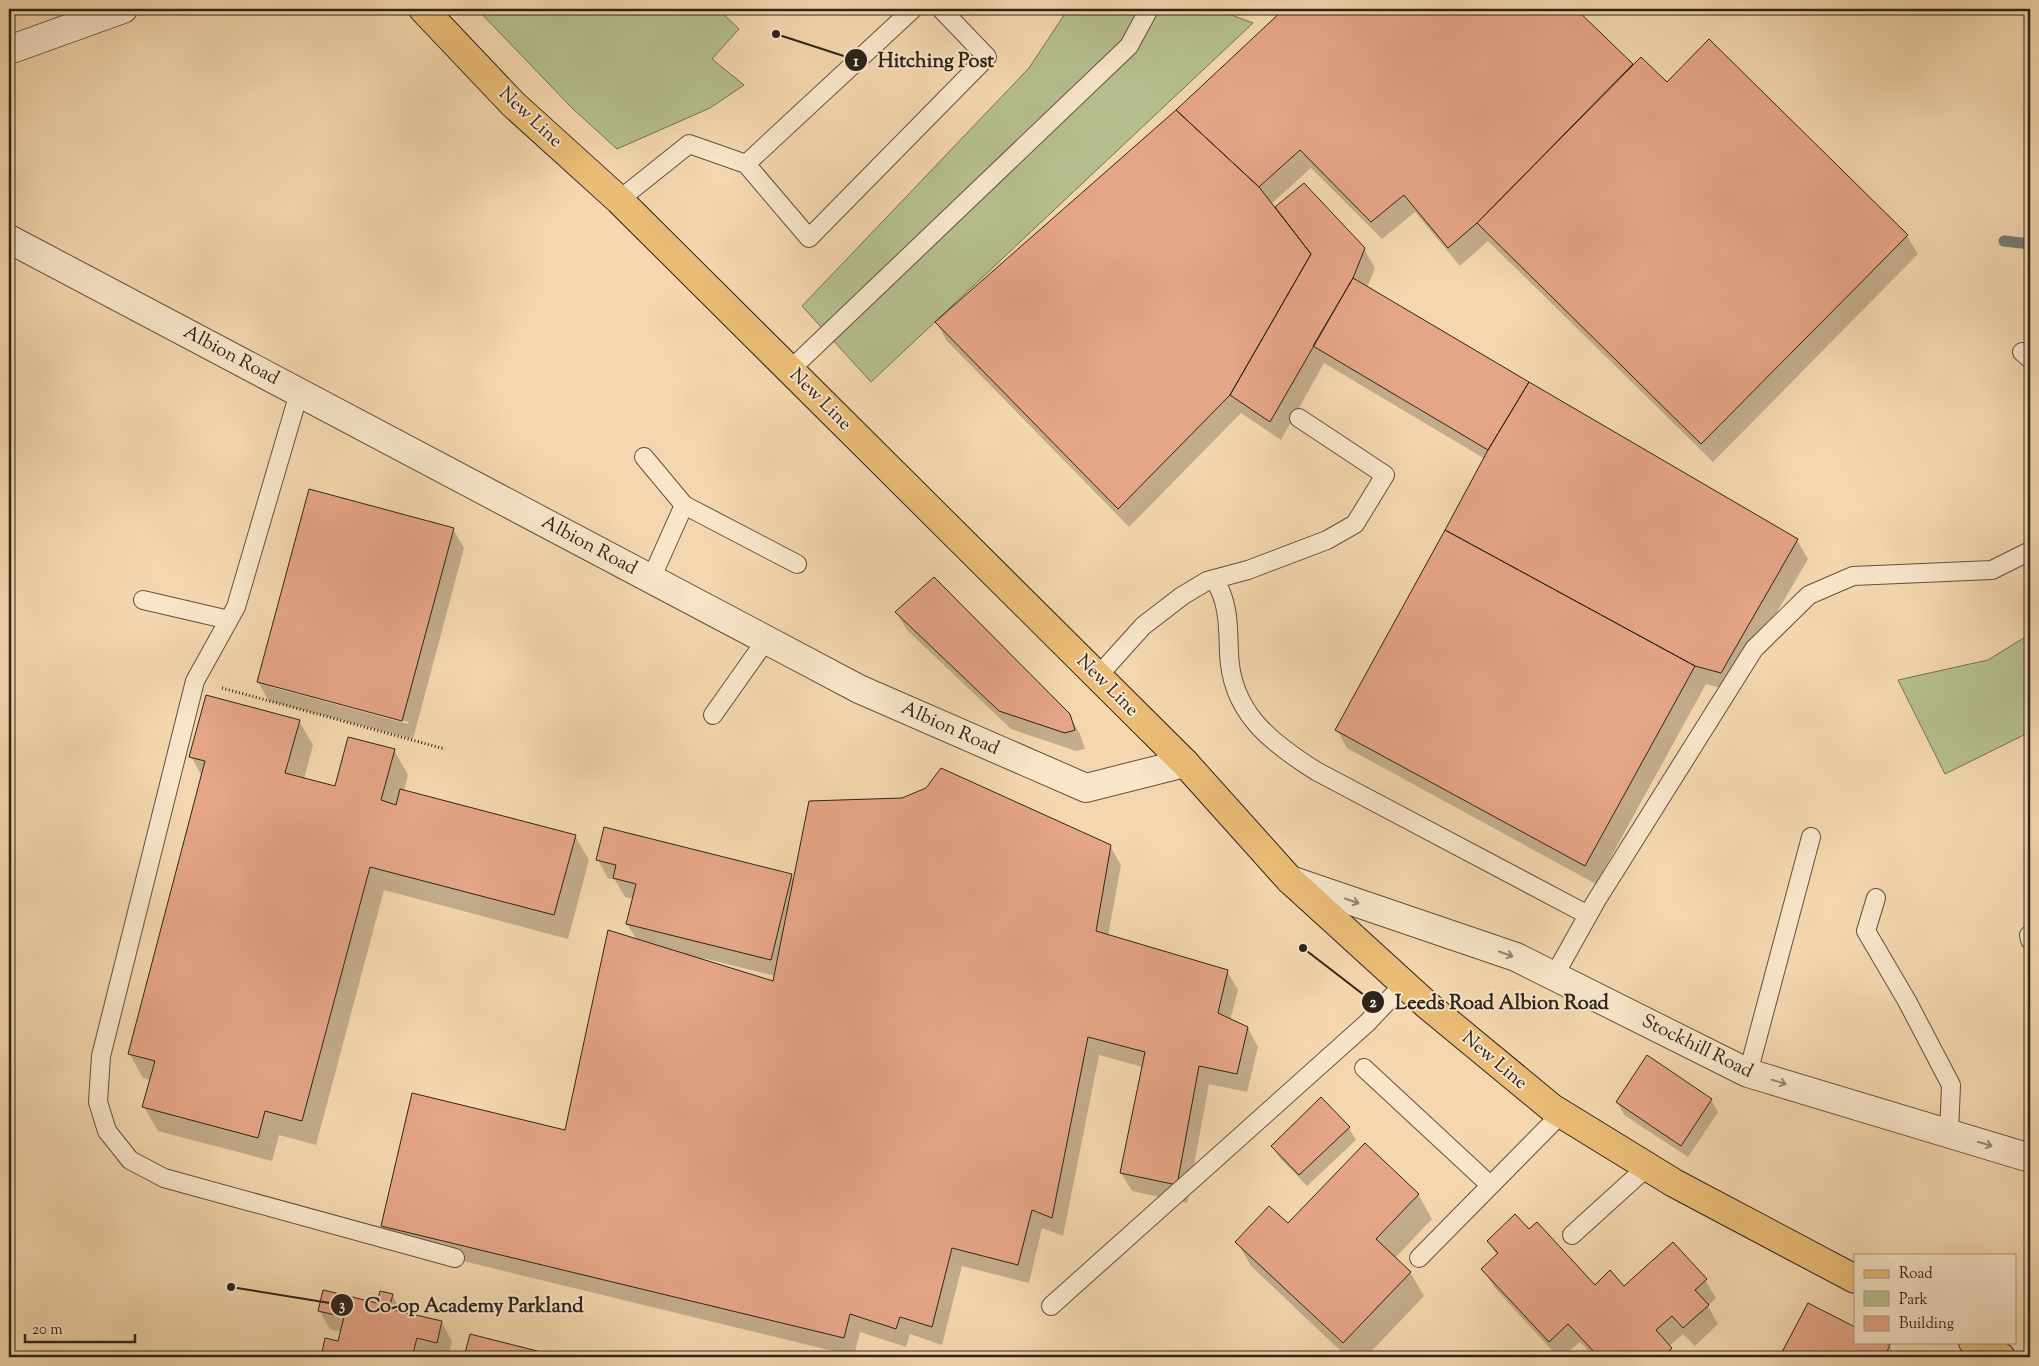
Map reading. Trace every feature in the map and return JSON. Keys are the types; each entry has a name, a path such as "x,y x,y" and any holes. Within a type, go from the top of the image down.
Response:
{"main road":[{"name":"New Line","path":"423,9 512,104 620,200 1186,763 1290,880 1404,984 1448,1023 1561,1114 1674,1183 1854,1279"},
{"path":"1977,1344 2002,1357"}],"street":[{"path":"9,50 123,9"},
{"name":"Albion Road","path":"9,238 858,689 1086,788 1186,763"},
{"name":"Stockhill Road","path":"1290,880 1516,958 1748,1073 2030,1158"}],"lane":[{"path":"746,164 913,9"},
{"path":"620,200 689,144 746,164 809,238 987,57 941,9"},
{"path":"790,370 1129,46 1149,9"},
{"path":"299,393 236,607 195,681 101,1056 98,1102 108,1131 130,1160 164,1178 455,1258"},
{"path":"1098,676 1143,626 1182,596 1207,581 1248,570 1327,540 1355,524 1385,475 1299,418"},
{"path":"644,457 684,505 797,564"},
{"path":"651,579 684,505"},
{"path":"1554,976 1588,915 1754,649 1809,595 1853,576 1992,570 2030,551"},
{"path":"1214,579 1222,591 1226,604 1230,671 1237,693 1244,708 1269,738 1316,771 1588,915"},
{"path":"143,600 229,620"},
{"path":"713,715 766,640"},
{"path":"1748,1073 1810,837"},
{"path":"1876,898 1866,931 1907,1001 1951,1085 1949,1133"},
{"path":"1051,1306 1367,1023 1404,984"},
{"path":"1364,1068 1490,1185"},
{"path":"1419,1258 1561,1114"},
{"path":"1572,1235 1648,1167"}],"path":[{"path":"195,681 445,749"}],"green space":[{"path":"477,9 718,9 739,29 712,59 744,85 710,108 617,149 572,108"},
{"path":"1068,9 1215,9 1253,23 871,382 802,306 1029,68"},
{"path":"2030,634 2030,732 1945,774 1898,680 1988,660"}],"building":[{"path":"1284,9 1576,9 1633,64 1477,223 1448,248 1404,195 1371,222 1300,150 1259,187 1176,110"},
{"path":"1709,39 1908,235 1701,444 1477,223 1641,57 1667,82"},
{"path":"1176,110 1259,187 1311,254 1230,395 1118,509 935,322"},
{"path":"1304,183 1365,248 1353,278 1270,422 1230,395 1311,254 1275,207"},
{"path":"1353,278 1529,382 1488,450 1313,346"},
{"path":"1529,382 1798,539 1721,673 1695,666 1445,530 1488,450"},
{"path":"309,489 454,528 402,721 257,682"},
{"path":"1445,530 1695,666 1585,866 1335,730"},
{"path":"934,577 1070,714 1075,730 1065,733 999,711 895,612"},
{"path":"206,695 300,720 285,773 335,786 348,737 395,749 381,800 396,805 400,789 576,835 554,915 370,867 302,1121 265,1111 258,1138 142,1107 155,1061 128,1054 205,761 189,757"},
{"path":"941,768 1111,845 1096,931 1228,970 1218,1013 1248,1027 1237,1074 1199,1066 1177,1185 1120,1173 1145,1052 1088,1037 1052,1218 1032,1210 1018,1265 952,1248 932,1327 900,1317 896,1329 850,1314 844,1338 381,1226 412,1093 565,1130 608,930 773,981 809,801 902,798 926,788"},
{"path":"604,827 792,874 771,960 626,924 636,884 613,878 616,865 596,860"},
{"path":"1647,1055 1712,1099 1681,1146 1616,1102"},
{"path":"1321,1097 1350,1127 1299,1175 1271,1146"},
{"path":"1365,1143 1419,1194 1376,1239 1411,1272 1343,1343 1235,1242 1269,1206 1288,1223"},
{"path":"1515,1214 1529,1229 1537,1222 1595,1285 1610,1270 1624,1286 1673,1242 1707,1279 1695,1290 1709,1305 1683,1328 1672,1316 1656,1330 1672,1348 1662,1357 1599,1357 1568,1324 1549,1342 1481,1269 1498,1253 1487,1241"},
{"path":"323,1290 377,1303 380,1291 393,1294 389,1309 442,1321 437,1343 417,1338 412,1357 321,1357 325,1338 338,1341 344,1317 318,1311"},
{"path":"1808,1303 1854,1326 1854,1344 1890,1345 1884,1357 1788,1357 1781,1354"},
{"path":"470,1334 561,1357 464,1357"}],"waterway":[{"path":"2004,241 2030,244"}],"place":[{"name":"Hitching Post","path":"776,34"},
{"name":"Leeds Road Albion Road","path":"1303,948"},
{"name":"Co-op Academy Parkland","path":"231,1287"}]}
